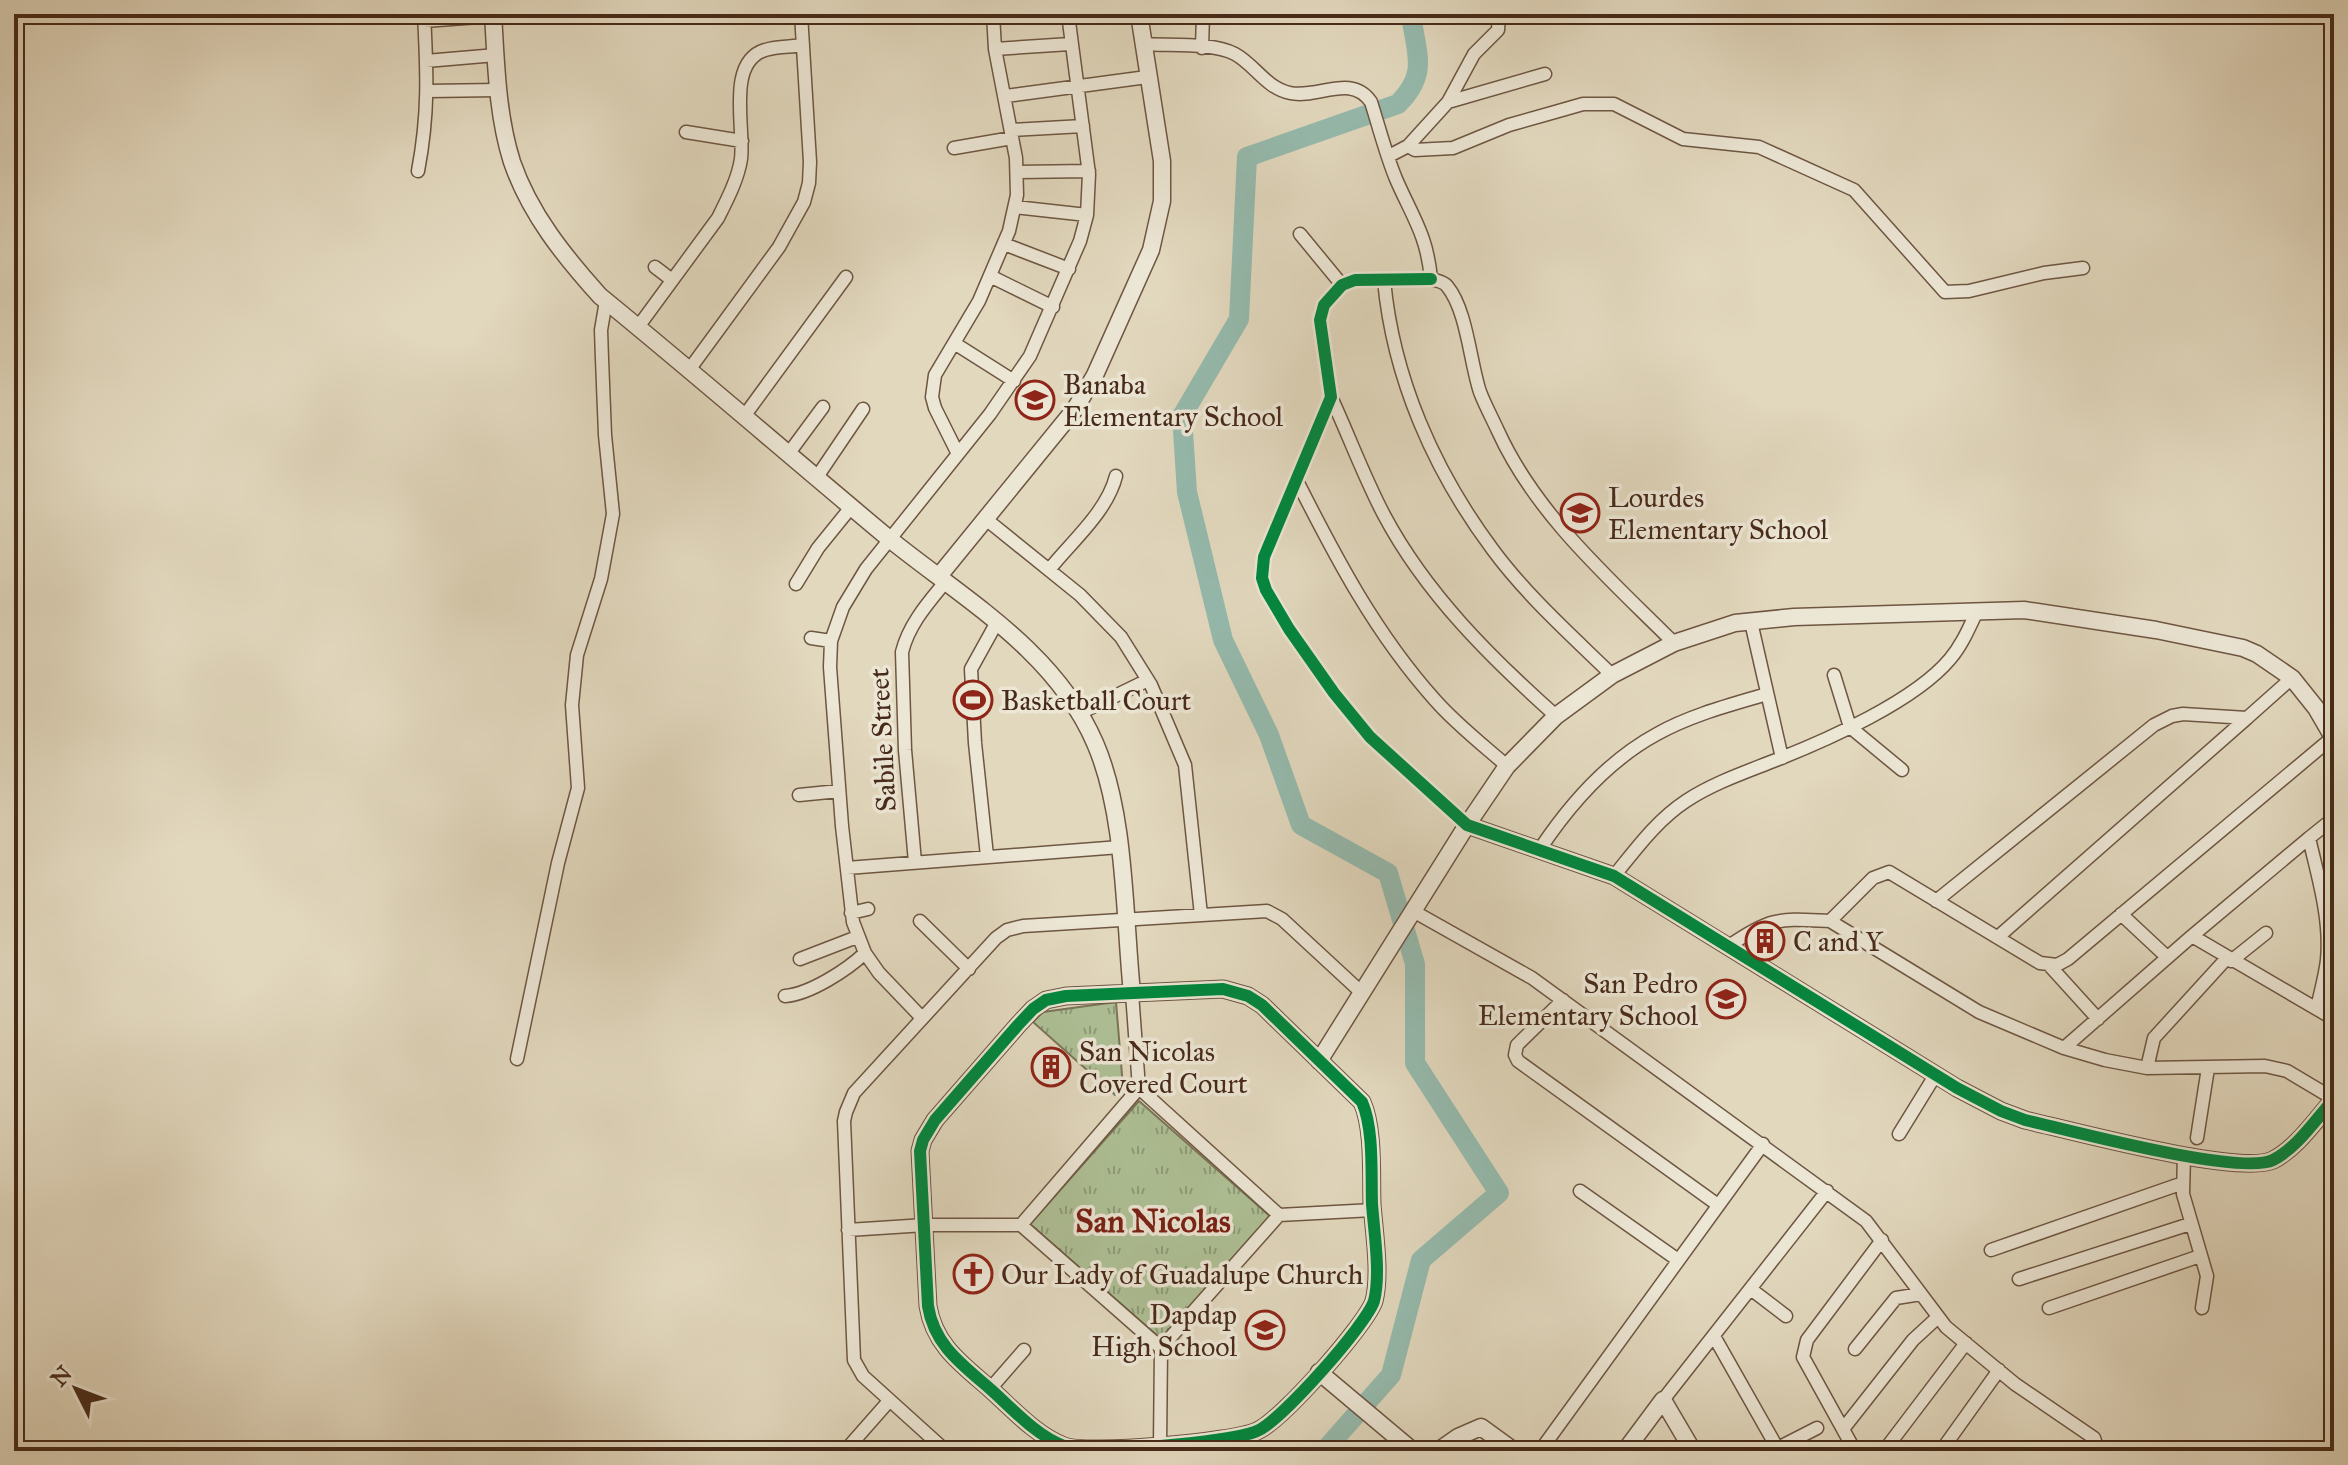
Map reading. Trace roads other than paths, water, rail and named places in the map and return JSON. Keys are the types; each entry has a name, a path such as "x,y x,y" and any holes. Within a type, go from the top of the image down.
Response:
{"street":[{"path":"689,370 779,247 804,202 810,162 801,14"},
{"path":"957,452 941,423 932,397 935,375 967,324 990,276 1015,207 1017,172 1006,96 995,49 993,14"},
{"path":"922,1018 879,973 865,953 851,913 839,791 831,641 843,607 866,569 990,414 1030,356 1069,269 1087,215 1089,171 1068,14"},
{"path":"942,579 1075,409 1095,375 1151,250 1162,201 1162,161 1139,14"},
{"path":"1202,48 1203,14"},
{"path":"1389,156 1408,146 1448,102 1474,54 1498,30 1499,14"},
{"path":"418,171 427,128 424,18 493,15 498,90 512,161 535,211 564,256 606,301 889,538 997,622 1055,678 1080,713 1096,744 1108,784 1120,847 1139,1088 1279,1215 1373,1210"},
{"path":"995,49 1070,44"},
{"path":"1143,44 1202,48 1237,55 1269,84 1284,91 1301,94 1349,86 1360,91 1371,102 1395,176 1424,236 1429,251 1431,279"},
{"path":"638,327 718,218 727,201 741,161 740,79 748,63 765,50 803,45"},
{"path":"426,61 496,55"},
{"path":"1448,102 1545,74"},
{"path":"1006,96 1147,77"},
{"path":"428,91 498,90"},
{"path":"1408,146 1415,150 1453,148 1509,125 1583,104 1614,104 1683,139 1759,147 1854,190 1945,292 1969,291 2044,273 2083,268"},
{"path":"954,148 1012,134 1083,126"},
{"path":"686,132 742,141"},
{"path":"1017,172 1089,171"},
{"path":"1015,207 1087,215"},
{"path":"1300,234 1342,285"},
{"path":"1004,244 1069,269"},
{"path":"655,267 672,280"},
{"path":"990,276 1053,307"},
{"path":"745,415 846,277"},
{"path":"1556,716 1497,664 1438,594 1408,554 1379,504 1331,397 1320,320 1324,305 1342,285 1355,280 1431,279 1449,288 1462,319 1480,391 1506,449 1541,503 1584,553 1674,643"},
{"path":"1384,280 1390,324 1404,379 1416,415 1457,499 1494,552 1541,607 1612,675"},
{"path":"517,1059 558,863 578,788 572,705 577,655 601,579 613,514 605,435 601,330 606,301"},
{"path":"954,343 1014,381"},
{"path":"1331,397 1264,557 1262,578 1289,629 1370,737 1467,825 1614,876 1936,1074 2001,1111 2025,1120 2184,1155 2244,1164 2272,1160 2285,1152 2334,1099 2313,1084 2265,1066 2147,1068 2064,1048 1979,1012 1830,921 1771,922 1758,926 1729,946"},
{"path":"789,453 823,407"},
{"path":"817,477 863,409"},
{"path":"1049,570 1100,508 1116,476"},
{"path":"1296,479 1346,577 1377,626 1437,703 1507,766"},
{"path":"796,584 818,548 852,506"},
{"path":"987,520 1080,595 1121,637 1148,680 1185,765 1201,915"},
{"name":"Sabile Street","path":"915,862 905,750 902,652 905,638 942,579"},
{"path":"1319,1061 1507,766 1556,716 1612,675 1674,643 1735,623 1794,617 2024,610 2243,648 2292,678 2316,708 2333,738 2057,965 2040,963 1896,874 1882,873 1873,878 1830,921"},
{"path":"1614,876 1640,844 1686,801 1734,776 1850,727 1938,671 1962,642 1977,611"},
{"path":"987,856 971,669 997,622"},
{"path":"1751,622 1782,758"},
{"path":"811,638 831,641"},
{"path":"1834,675 1850,727 1902,770"},
{"path":"1998,937 2292,678"},
{"path":"1080,713 1148,680"},
{"path":"1540,849 1589,787 1626,755 1657,734 1700,715 1767,694"},
{"path":"1936,901 2154,725 2183,714 2247,718"},
{"path":"799,795 839,791"},
{"path":"2064,1048 2167,957 2334,818"},
{"path":"2309,838 2327,934 2327,961 2317,1009"},
{"path":"847,868 1120,847"},
{"path":"851,913 868,909"},
{"path":"943,1450 863,1376 854,1360 846,1112 854,1093 922,1018 1007,930 1023,926 1125,919 1272,912 1362,993"},
{"path":"2121,914 2167,957"},
{"path":"1411,915 1532,978 1866,1221 1938,1317 1999,1370 2094,1438 2097,1447 2092,1451"},
{"path":"920,921 969,969"},
{"path":"2147,1068 2154,1038 2229,960 2266,933"},
{"path":"2192,936 2334,1019"},
{"path":"800,959 857,937"},
{"path":"785,996 795,995 841,973 865,953"},
{"path":"2049,965 2098,1019"},
{"path":"1223,989 1248,996 1262,1005 1355,1092 1367,1112 1377,1287 1366,1319 1269,1425 1255,1433 1160,1448 1067,1447 1035,1428 990,1389 945,1347 932,1328 928,1306 920,1151 935,1120 1033,1009 1046,1000 1066,996 1132,993 1223,989"},
{"path":"1563,1000 1517,1045 1518,1061 1718,1205"},
{"path":"2197,1138 2208,1068"},
{"path":"1899,1134 1936,1074"},
{"path":"1021,1225 1139,1088"},
{"path":"1540,1451 1763,1144"},
{"path":"2184,1155 2183,1183 2190,1224 2207,1276 2202,1308"},
{"path":"1991,1250 2183,1183"},
{"path":"1580,1191 1678,1260"},
{"path":"1625,1451 1827,1191"},
{"path":"1160,1448 1161,1348 1279,1215"},
{"path":"2019,1279 2190,1224"},
{"path":"848,1230 925,1225 1021,1225 1161,1348"},
{"path":"1855,1451 1803,1357 1807,1340 1882,1240"},
{"path":"2049,1308 2200,1256"},
{"path":"1752,1290 1786,1316"},
{"path":"1855,1349 1896,1298 1921,1294"},
{"path":"1843,1429 1899,1356 1938,1317"},
{"path":"1715,1338 1779,1450 1817,1428"},
{"path":"1884,1451 1966,1343"},
{"path":"990,1389 1024,1350"},
{"path":"1941,1451 1999,1370"},
{"path":"1319,1372 1413,1451"},
{"path":"1663,1400 1693,1451"},
{"path":"845,1451 889,1401"},
{"path":"1438,1451 1458,1437 1481,1427 1514,1451"}],"waterway":[{"path":"1324,1451 1391,1375 1421,1260 1499,1193 1415,1063 1415,964 1388,873 1301,825 1269,735 1223,640 1187,492 1182,416 1239,319 1247,157 1398,104 1408,93 1417,72 1411,14"}],"place":[{"name":"Banaba Elementary School","path":"1035,400"},
{"name":"Lourdes Elementary School","path":"1580,513"},
{"name":"Basketball Court","path":"973,700"},
{"name":"C and Y","path":"1765,941"},
{"name":"San Pedro Elementary School","path":"1726,999"},
{"name":"San Nicolas Covered Court","path":"1051,1067"},
{"name":"Our Lady of Guadalupe Church","path":"973,1274"},
{"name":"Dapdap High School","path":"1265,1330"}],"district":[{"name":"San Nicolas","path":"1153,1221"}]}
